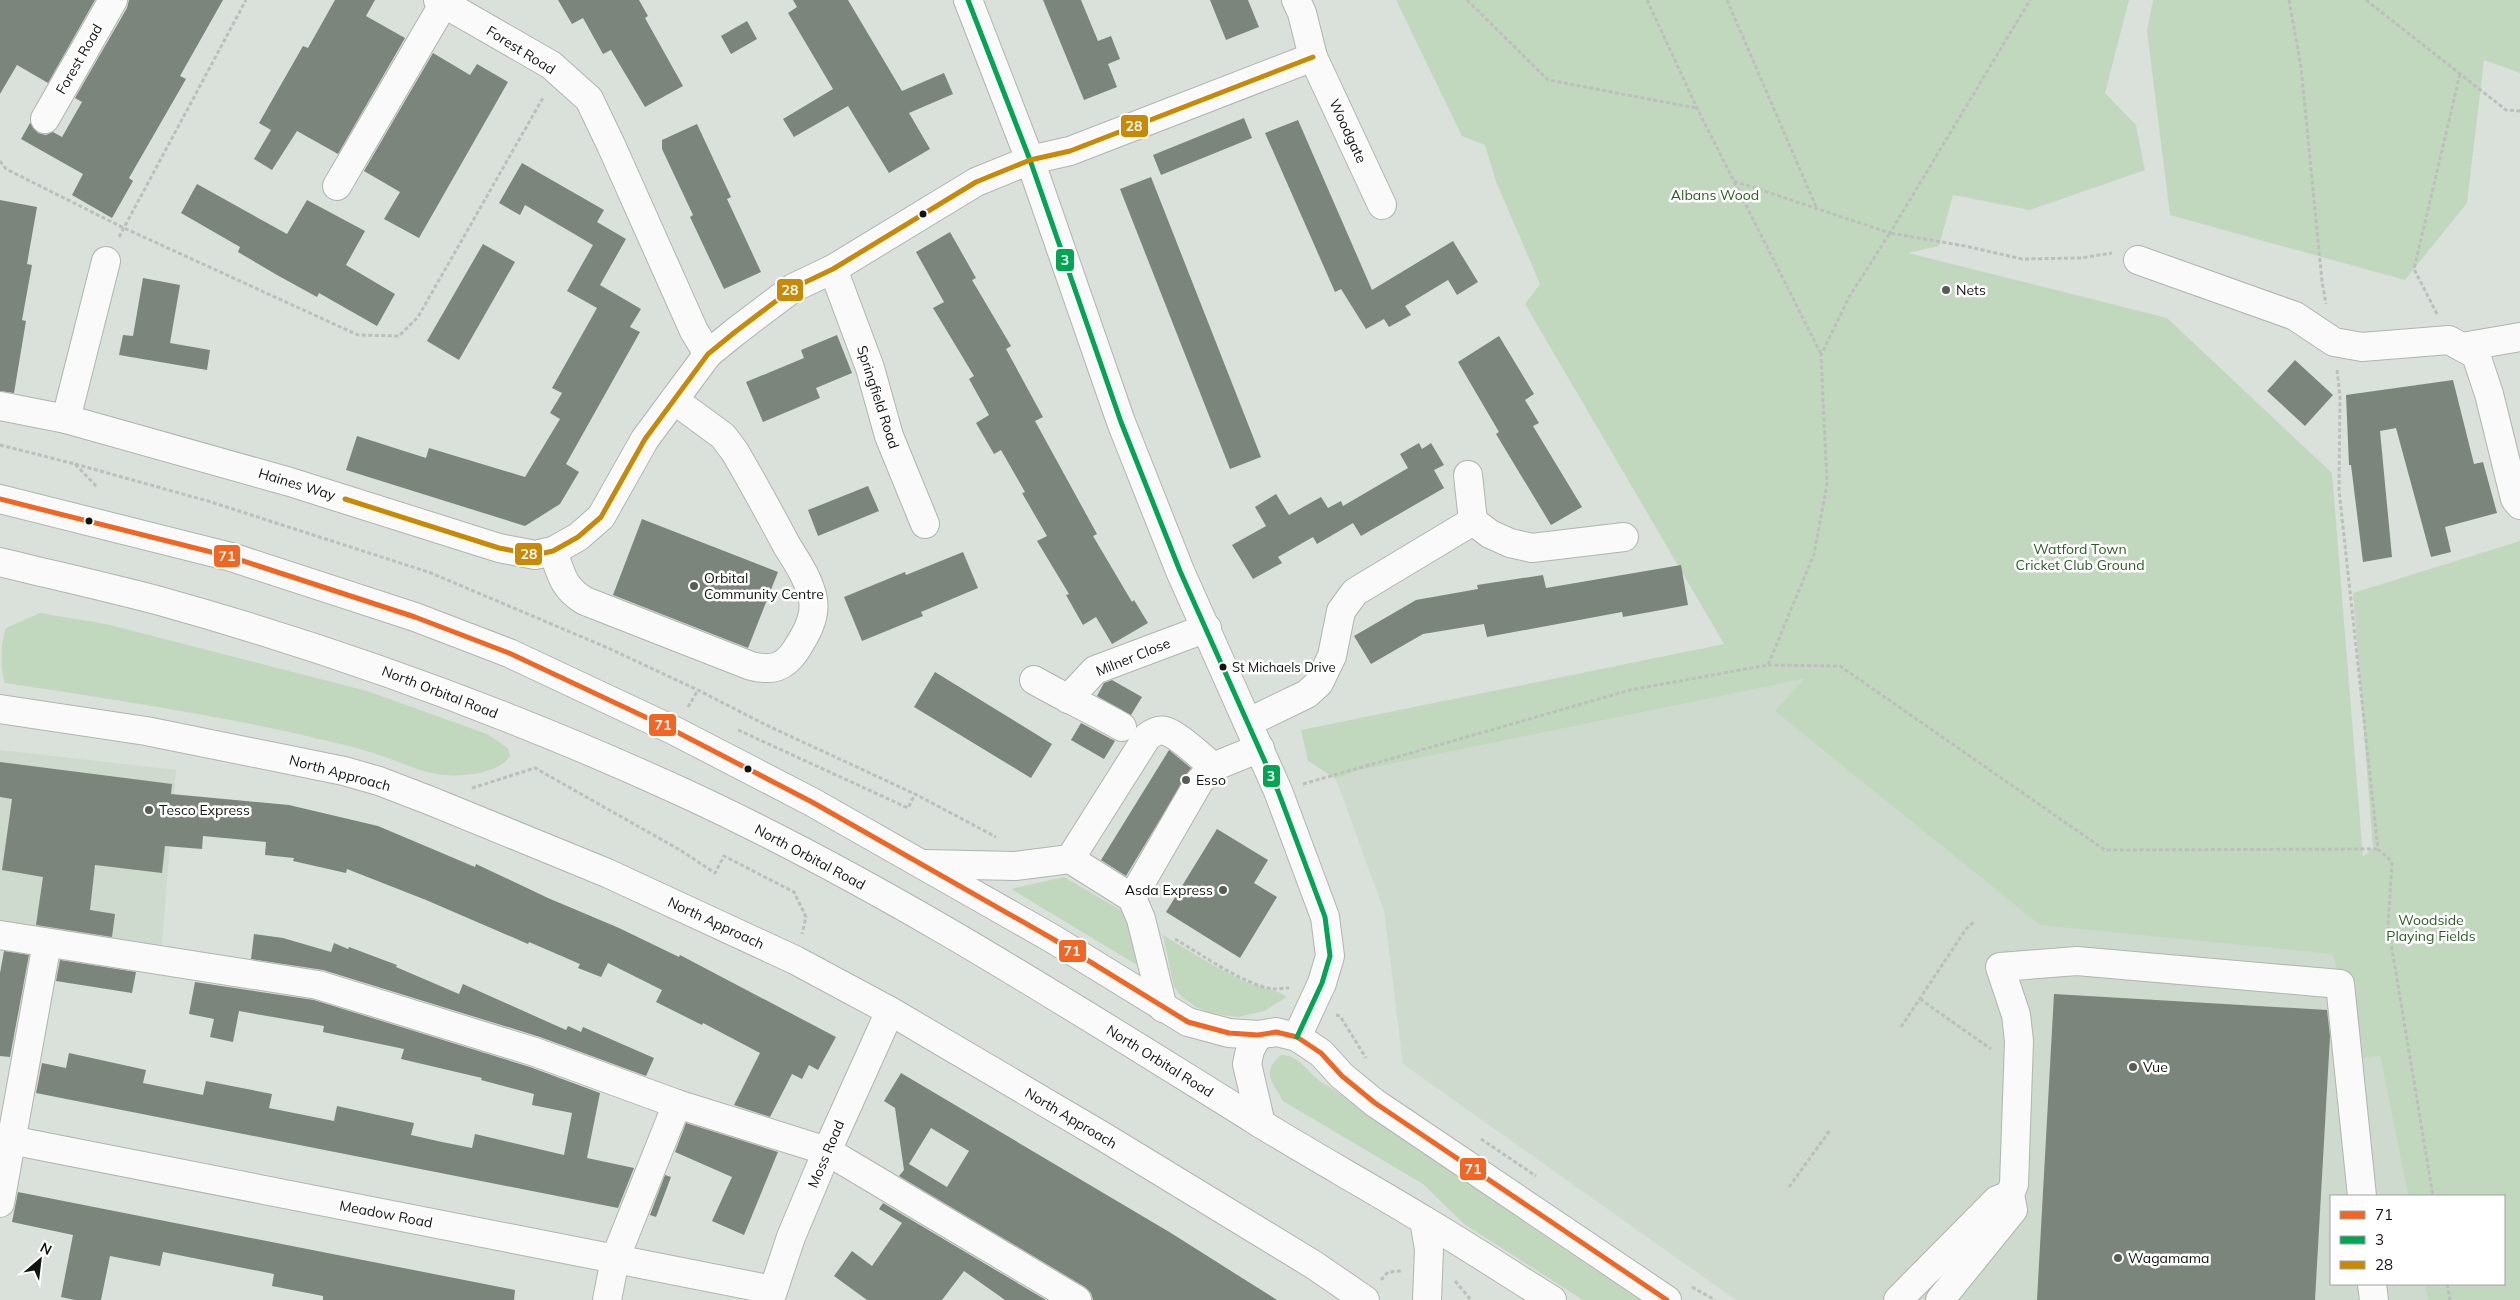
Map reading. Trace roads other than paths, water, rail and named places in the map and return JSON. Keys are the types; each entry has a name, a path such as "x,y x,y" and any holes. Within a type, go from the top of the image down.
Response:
{"main road":[{"name":"Forest Road","path":"45,119 113,0"},
{"path":"968,0 1030,160 1121,422 1180,571 1249,722 1278,791 1325,917 1330,956 1322,983 1297,1036"},
{"name":"Woodgate","path":"1296,0 1302,13 1314,57 1382,205"},
{"name":"Forest Road","path":"441,2 551,65 589,100 694,331 708,354"},
{"path":"337,186 441,2"},
{"path":"1030,160 1070,151 1314,57"},
{"name":"Haines Way","path":"0,406 66,419 290,482 498,548 535,555 553,551 578,537 601,517 645,439 708,354 793,288 833,270 976,182 1030,160"},
{"path":"2138,260 2296,316 2334,342 2362,347 2456,343 2520,337"},
{"path":"66,419 106,262"},
{"name":"Springfield Road","path":"833,270 870,368 889,436 925,524"},
{"path":"2456,343 2476,355 2489,394 2515,499 2520,505"},
{"path":"553,551 563,581 572,594 585,601 751,666 765,669 778,668 791,657 808,630 812,618 814,601 805,578 735,452 723,436 674,400"},
{"path":"1468,475 1473,521 1490,534 1510,543 1532,548 1624,537"},
{"path":"0,499 231,557 415,617 509,653 673,730 924,864 1053,939 1188,1022 1209,1029 1258,1035 1276,1032 1297,1036 1321,1053 1342,1076 1375,1103 1667,1300"},
{"path":"1249,722 1307,694 1320,683 1332,656 1341,611 1355,592 1473,521"},
{"name":"North Orbital Road","path":"0,562 160,601 370,666 536,729 683,793 801,851 939,929 1108,1029 1261,1124 1424,1220 1552,1300"},
{"name":"Milner Close","path":"1068,699 1095,670 1207,628"},
{"path":"1034,680 1068,699 1088,706 1122,727"},
{"name":"North Approach","path":"0,709 146,732 256,752 379,781 431,800 607,874 795,960 890,1011 1112,1142 1314,1265 1365,1300"},
{"path":"1070,858 1147,737 1154,732 1165,730 1213,767"},
{"path":"1132,898 1199,782 1213,767 1260,748"},
{"path":"924,864 1016,866 1070,858 1132,898 1141,919 1163,1008"},
{"path":"0,935 318,985 535,1052 677,1104 827,1151 1077,1300"},
{"path":"0,1203 6,1139 47,943"},
{"path":"1940,1300 2013,1210 2010,1195 2014,1184 2019,1059 2016,1015 2000,967 2077,961 2340,984 2362,1195"},
{"name":"Moss Road","path":"771,1295 827,1151 890,1011"},
{"path":"1258,1035 1250,1050 1247,1064 1261,1124"},
{"path":"607,1300 615,1260 677,1104"},
{"name":"Meadow Road","path":"6,1139 615,1260 771,1295"},
{"path":"1898,1300 1997,1200 2010,1195"},
{"path":"1424,1220 1429,1249 1427,1300"},
{"path":"2372,1285 2374,1300"}],"place":[{"name":"Nets","path":"1946,290"},
{"name":"Orbital Community Centre","path":"694,586"},
{"name":"St Michaels Drive","path":"1223,667"},
{"name":"Esso","path":"1186,780"},
{"name":"Tesco Express","path":"149,810"},
{"name":"Asda Express","path":"1223,890"},
{"name":"Vue","path":"2133,1067"},
{"name":"Wagamama","path":"2118,1258"}],"park label":[{"name":"Albans Wood","path":"1715,195"},
{"name":"Watford Town Cricket Club Ground","path":"2080,558"},
{"name":"Woodside Playing Fields","path":"2431,928"}]}
